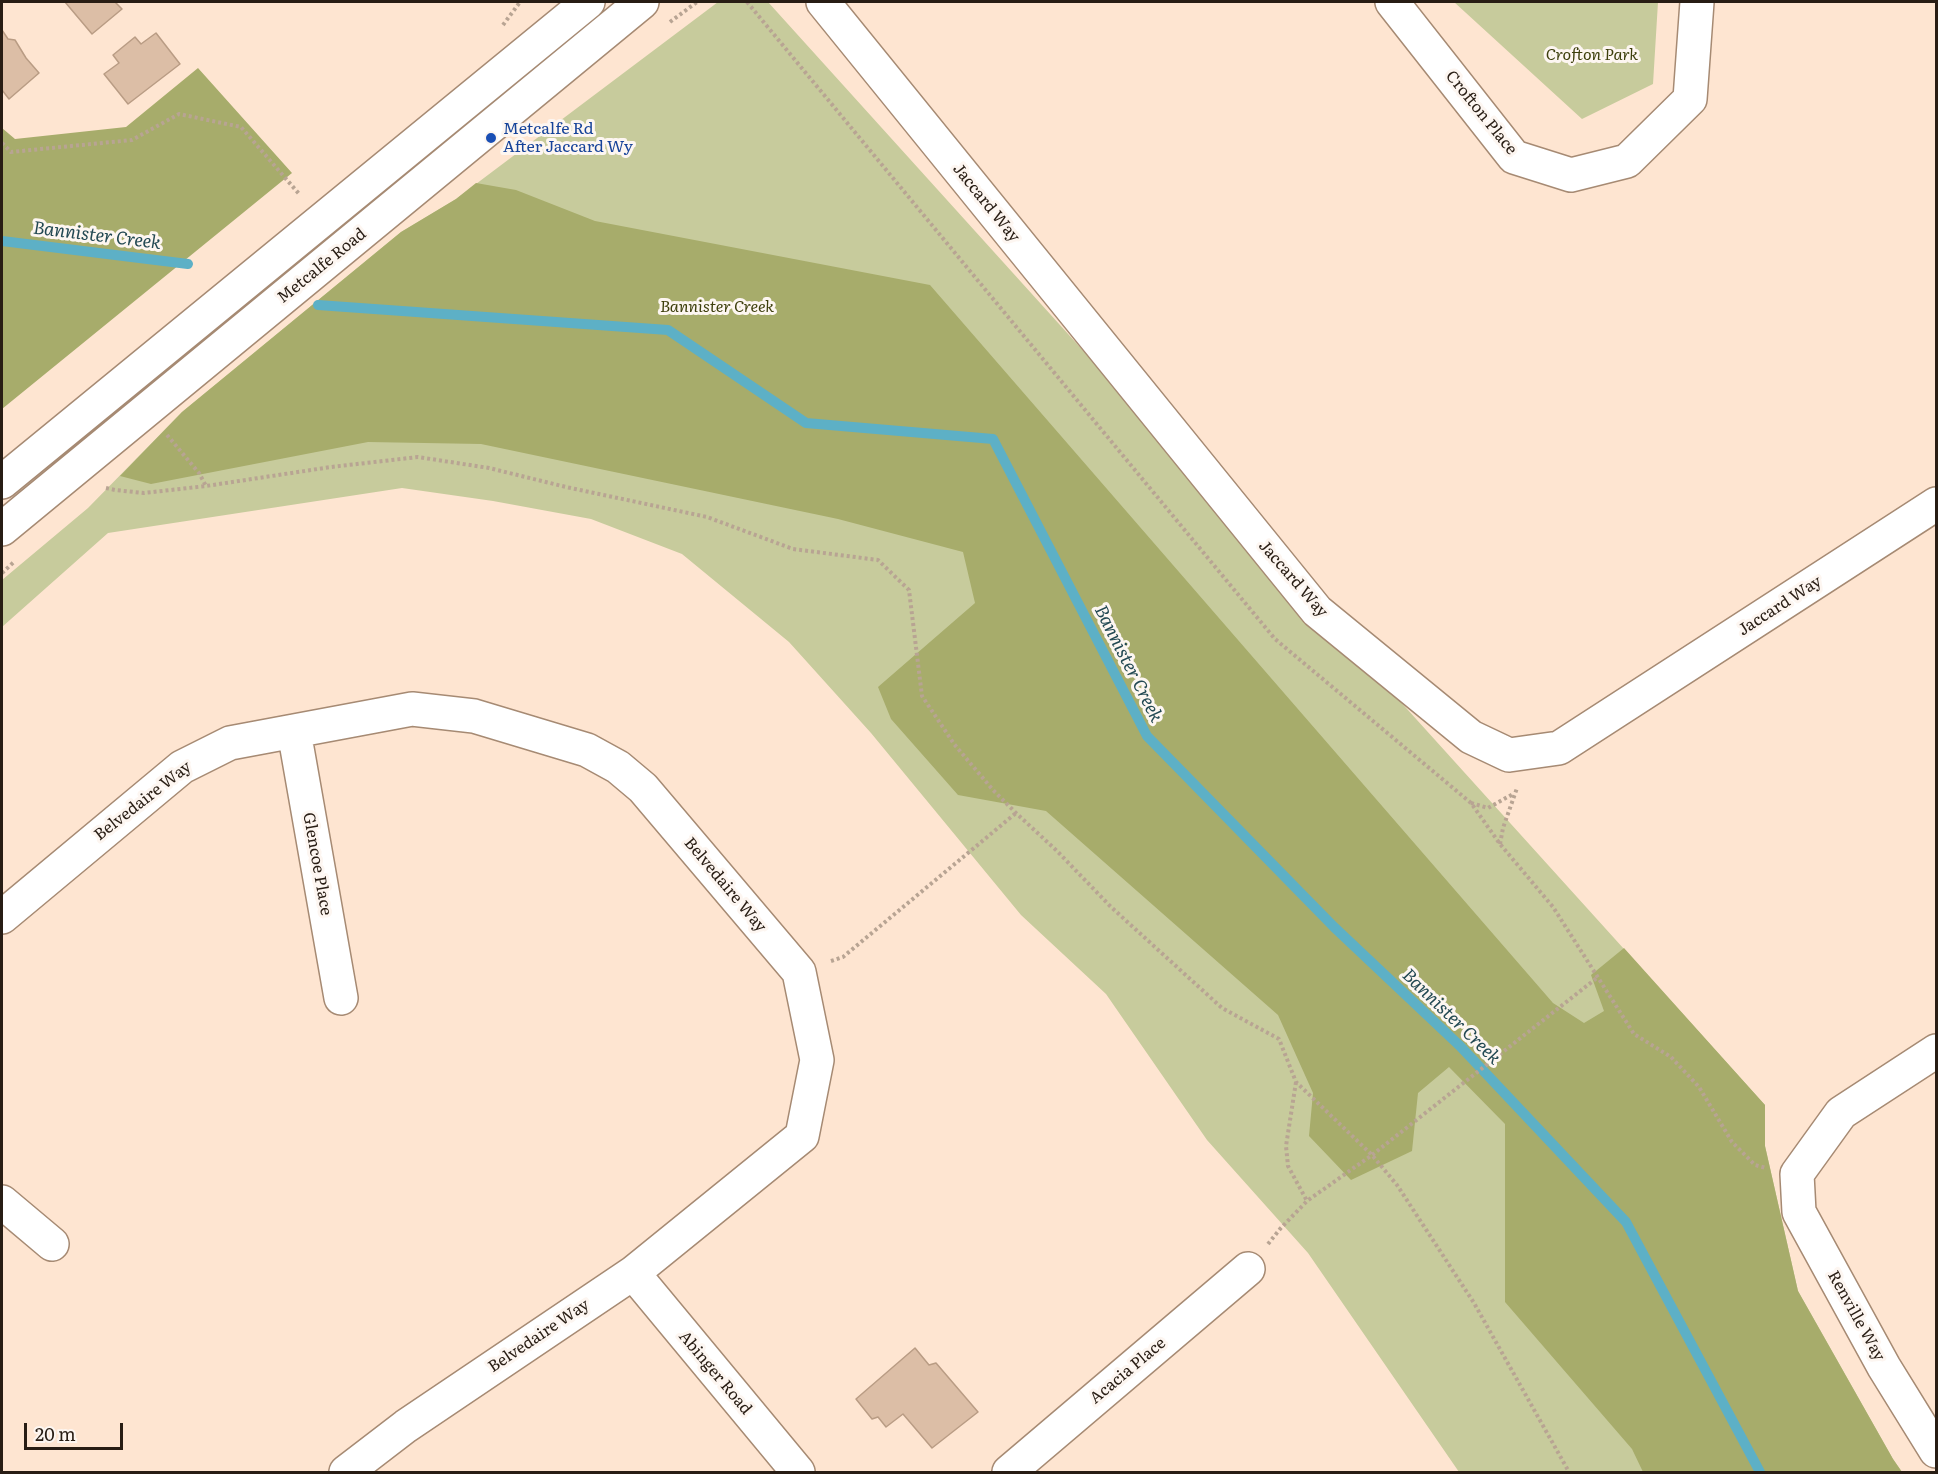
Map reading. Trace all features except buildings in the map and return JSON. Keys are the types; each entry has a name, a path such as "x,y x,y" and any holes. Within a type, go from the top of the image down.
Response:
{"street":[{"path":"2,482 588,2"},
{"name":"Metcalfe Road","path":"2,529 642,2"},
{"name":"Jaccard Way","path":"823,2 1317,611 1472,737 1509,755 1559,748 1936,504"},
{"name":"Crofton Place","path":"1392,2 1514,157 1571,175 1627,161 1690,99 1697,2"},
{"name":"Belvedaire Way","path":"2,917 182,767 230,743 412,709 474,716 588,750 618,767 643,788 799,972 817,1060 802,1136 633,1273 406,1426 346,1473"},
{"name":"Glencoe Place","path":"294,730 340,998"},
{"name":"Renville Way","path":"1936,1051 1841,1113 1797,1174 1799,1212 1884,1367 1936,1451"},
{"path":"2,1202 52,1244"},
{"name":"Acacia Place","path":"1009,1473 1248,1269"},
{"name":"Abinger Road","path":"633,1273 798,1473"}],"path":[{"path":"2,143 11,152 132,140 179,114 241,127 301,197"},
{"path":"165,432 199,473 206,486"},
{"path":"102,486 115,490 144,493 418,457 489,468 707,517 793,549 878,560 909,590 921,696 954,744 1016,813 1057,851 1111,907 1222,1008 1279,1039 1296,1082 1372,1155 1396,1185 1474,1303 1569,1473"},
{"path":"1500,844 1514,794 1534,752"},
{"path":"1471,803 1488,808 1514,794"},
{"path":"799,972 843,957 1016,813"},
{"path":"1248,1269 1280,1229 1307,1202 1372,1155 1598,977"},
{"path":"1296,1082 1286,1146 1288,1166 1307,1202"}],"green space":[{"name":"Bannister Creek","path":"718,2 768,2 1765,1105 1765,1146 1798,1291 1902,1472 1459,1472 1308,1253 1207,1140 1106,994 1021,915 871,733 789,642 682,554 591,519 493,501 402,488 108,533 2,627 2,580 88,508 182,412 401,232 456,199"},
{"name":"Crofton Park","path":"1454,2 1658,2 1653,84 1582,119"},
{"name":"Bannister Creek","path":"198,68 292,173 2,409 2,128 15,139 126,127"},
{"path":"476,183 516,190 595,221 930,285 1553,1003 1584,1023 1604,1011 1591,975 1624,948 1765,1105 1765,1146 1798,1291 1902,1472 1643,1472 1632,1449 1505,1302 1505,1124 1449,1067 1418,1093 1412,1151 1351,1180 1309,1136 1313,1093 1278,1015 1046,811 958,795 891,719 878,687 975,603 963,552 838,519 481,444 368,442 151,484 120,476 182,412 401,232 456,199"}],"waterway":[{"name":"Bannister Creek","path":"2,241 188,264"},
{"name":"Bannister Creek","path":"318,305 668,330 806,423 993,439 1147,736 1334,927 1460,1046 1626,1222 1760,1472"}],"place":[{"name":"Metcalfe Rd After Jaccard Wy","path":"491,138"}]}
